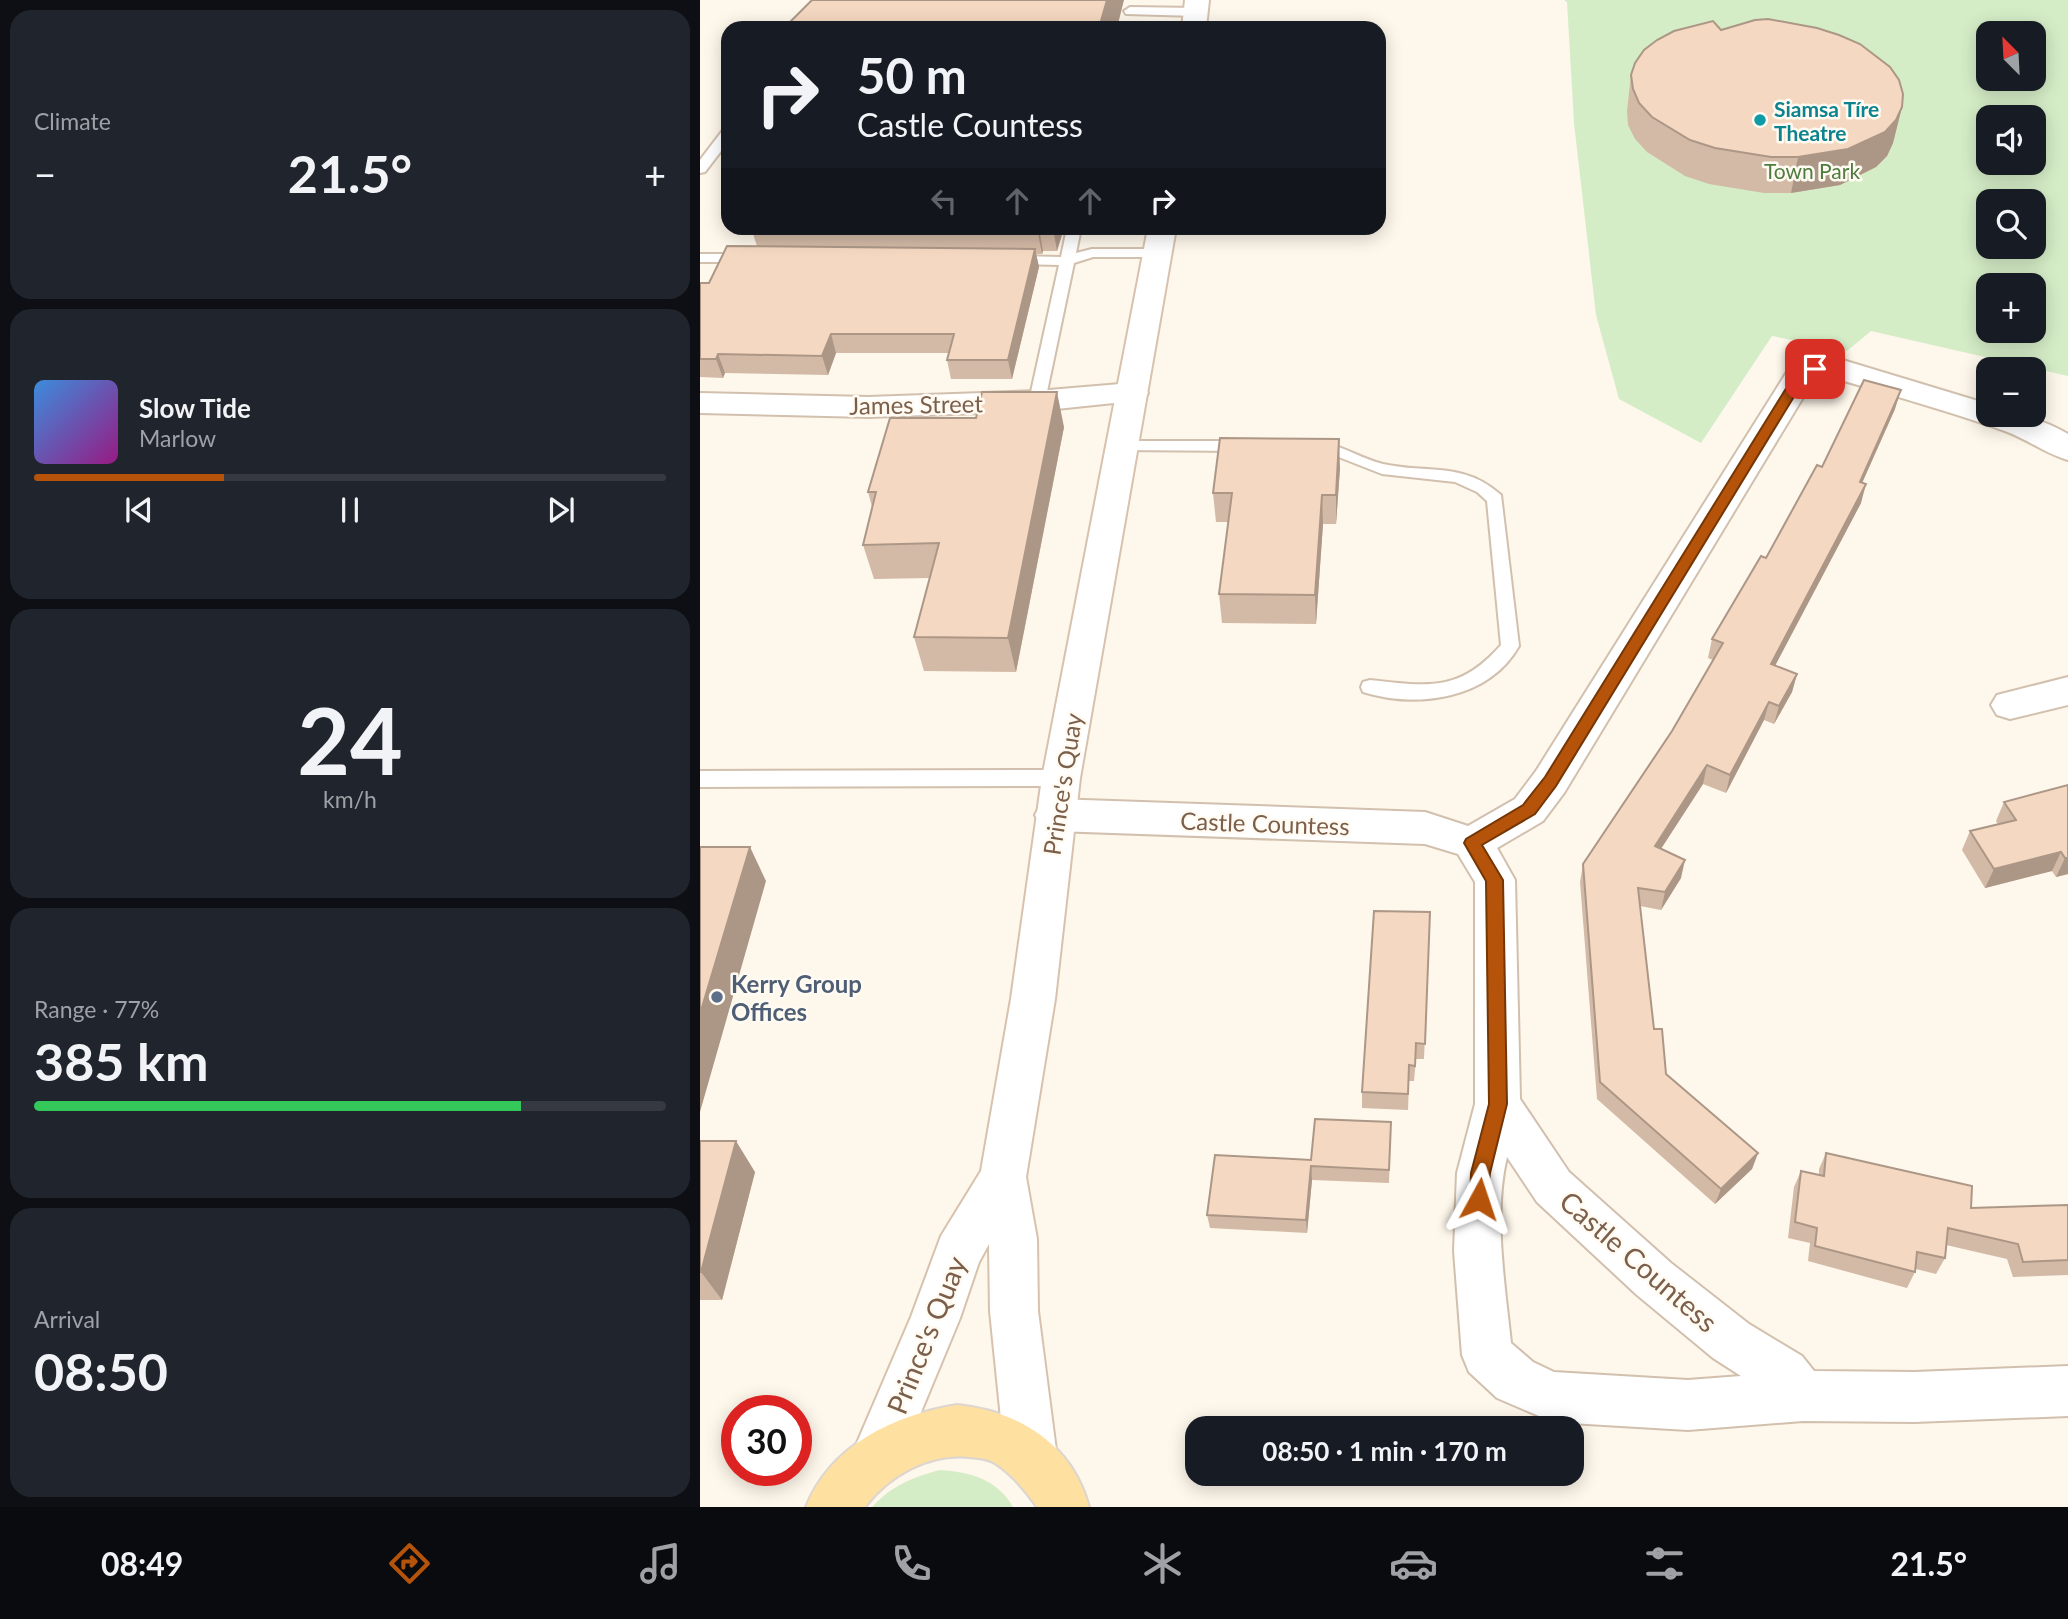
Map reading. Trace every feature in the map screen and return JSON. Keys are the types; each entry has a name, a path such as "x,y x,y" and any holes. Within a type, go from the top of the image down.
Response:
{"main road":[{"path":"828,1505 858,1473 898,1445 931,1432 962,1431 1006,1441 1031,1458 1049,1479 1066,1506"}],"street":[{"name":"Prince's Quay","path":"1031,1458 1014,1311 1013,1239 1003,1177 1033,999 1058,796 1160,240"},
{"path":"2068,449 2040,432 2009,421 1836,368 1815,369 1801,374 1550,782 1529,810 1472,843 1495,880 1498,1104 1480,1173 1478,1251 1487,1355 1515,1380 1553,1397 1688,1405 1802,1396 1915,1397 2068,1391"},
{"name":"James Street","path":"700,403 868,407 1037,401 1132,393"},
{"path":"2010,705 2068,691"},
{"name":"Castle Countess","path":"1058,796 1425,828 1472,843"},
{"name":"Castle Countess","path":"1498,1104 1553,1187 1654,1279 1731,1340 1784,1374 1802,1396"},
{"name":"Prince's Quay","path":"876,1459 935,1318 958,1252 1003,1177"}],"lane":[{"path":"1132,6 1196,13"},
{"path":"700,169 721,142"},
{"path":"1037,401 1072,235"},
{"path":"996,260 1065,261 1160,240"},
{"path":"700,258 763,258"},
{"path":"1123,446 1260,446"},
{"path":"1296,447 1333,447 1350,453 1362,463 1385,470 1453,475 1483,486 1495,499 1510,646 1494,668 1460,688 1430,693 1370,687"},
{"path":"700,779 1058,796"}],"green space":[{"name":"Town Park","path":"1564,0 2068,0 2068,376 2046,371 2046,357 1985,357 1871,331 1847,351 1772,336 1701,443 1619,399 1596,315 1574,123 1567,2"},
{"path":"940,1470 982,1479 999,1490 1013,1507 872,1507 903,1483"}],"building":[{"path":"812,0 1107,0 1101,21 791,21"},
{"name":"Siamsa Tíre Theatre","path":"1768,19 1839,35 1860,44 1890,67 1899,80 1903,94 1902,107 1896,120 1885,132 1848,149 1798,157 1771,157 1715,148 1690,140 1652,117 1639,103 1631,75 1644,50 1657,40 1674,31 1713,21 1721,30"},
{"path":"727,246 1035,249 1008,360 947,360 954,334 831,334 822,356 718,354 716,359 700,359 700,283 709,283"},
{"path":"1864,380 1901,390 1860,482 1866,484 1771,664 1797,674 1779,706 1769,702 1730,775 1707,765 1655,846 1685,860 1665,892 1638,888 1654,1029 1662,1029 1666,1074 1758,1153 1721,1189 1600,1082 1583,864 1672,731 1723,643 1712,639 1761,556 1766,558 1817,465 1822,467"},
{"path":"982,392 1057,392 1008,638 914,637 939,543 863,545 876,492 868,492 890,418 976,418"},
{"path":"1220,438 1339,439 1336,495 1322,495 1315,595 1219,594 1232,493 1213,493"},
{"path":"2068,785 2068,858 2061,852 1994,869 1970,831 2016,820 2004,802"},
{"path":"700,847 750,847 700,1014"},
{"path":"1374,911 1430,912 1425,1044 1416,1043 1415,1066 1409,1065 1408,1094 1362,1092"},
{"path":"1315,1119 1391,1122 1389,1170 1311,1166 1306,1220 1207,1215 1215,1155 1311,1160"},
{"path":"700,1141 736,1141 701,1272 700,1272"},
{"path":"1826,1153 1972,1186 1971,1208 2068,1205 2068,1260 2023,1262 2018,1244 1948,1228 1945,1258 1917,1252 1915,1272 1815,1246 1817,1228 1795,1222 1801,1171 1824,1176"}],"place":[{"name":"Siamsa Tíre Theatre","path":"1760,120"},
{"name":"Kerry Group Offices","path":"717,997"}],"route":[{"path":"1479,1199 1480,1173 1498,1104 1495,880 1472,843 1529,810 1550,782 1801,374 1815,369"}]}
